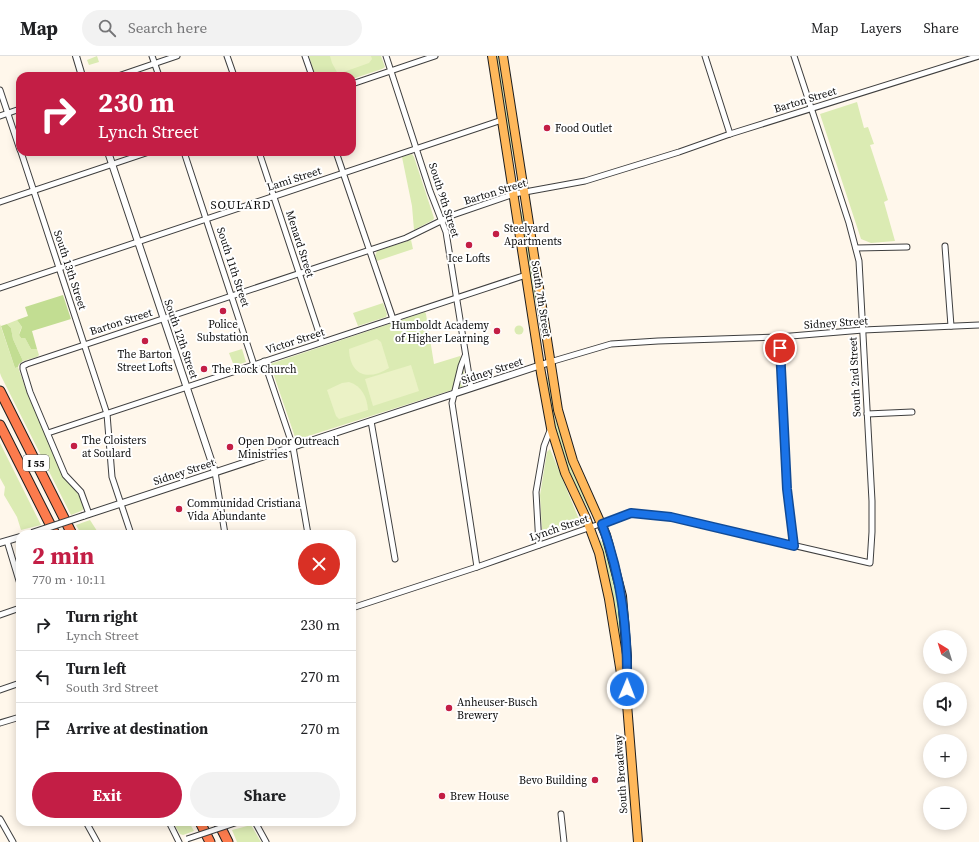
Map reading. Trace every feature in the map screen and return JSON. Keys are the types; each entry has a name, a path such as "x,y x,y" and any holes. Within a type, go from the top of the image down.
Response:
{"highway":[{"name":"I 55","path":"0,391 70,530"},
{"name":"I 55","path":"0,425 53,530"},
{"path":"202,826 209,841"},
{"path":"220,826 228,839"}],"main road":[{"name":"South 7th Street","path":"492,56 551,428"},
{"name":"South 7th Street","path":"502,56 556,398"},
{"name":"South Broadway","path":"556,398 560,420 573,460 602,524 622,596 627,657 627,704 638,842"},
{"name":"South Broadway","path":"551,428 565,474 590,528 599,553 606,580 627,704"}],"street":[{"path":"76,56 81,72"},
{"path":"152,56 157,72"},
{"path":"130,72 177,56"},
{"path":"227,56 233,72"},
{"path":"305,56 311,72"},
{"name":"South 9th Street","path":"386,56 430,191 446,232 471,388"},
{"path":"356,83 435,56"},
{"path":"705,56 730,134"},
{"name":"South 2nd Street","path":"794,56 859,261 872,506 870,563"},
{"name":"Barton Street","path":"48,433 30,392 22,369 24,366 413,235 453,215 514,194 585,181 979,56"},
{"name":"South 13th Street","path":"0,90 16,138"},
{"path":"0,116 16,110"},
{"name":"Lami Street","path":"0,288 502,120"},
{"name":"South 13th Street","path":"22,156 107,414 112,477 130,530"},
{"name":"South 12th Street","path":"109,156 215,472 224,530"},
{"path":"0,202 137,156"},
{"name":"South 11th Street","path":"185,156 254,365"},
{"name":"Menard Street","path":"260,156 322,342"},
{"path":"337,156 393,319"},
{"path":"945,246 951,326"},
{"path":"856,248 907,248"},
{"name":"Victor Street","path":"48,433 526,275"},
{"name":"Sidney Street","path":"43,530 120,503 540,365 611,344 658,340 780,337 863,330 979,325"},
{"path":"780,337 787,489 794,546"},
{"name":"South 9th Street","path":"466,355 452,400 477,567"},
{"path":"264,361 293,447 305,530"},
{"path":"867,414 912,412"},
{"path":"371,421 395,559"},
{"path":"539,545 536,492 544,446 551,428"},
{"path":"48,433 65,475 81,492 86,515"},
{"name":"Lynch Street","path":"356,607 477,567 631,513 671,517 870,563"},
{"path":"0,543 16,538"},
{"path":"7,541 16,571"},
{"path":"0,615 16,609"},
{"path":"0,690 16,684"},
{"path":"0,723 16,718"},
{"path":"561,814 564,842"},
{"path":"0,819 13,842"},
{"path":"88,826 97,842"},
{"path":"170,826 179,842 226,826"},
{"path":"257,826 266,842"}],"green space":[{"path":"97,56 99,62 89,65 87,60"},
{"path":"309,56 381,56 385,67 356,78 356,72 314,72"},
{"path":"330,56 371,56 372,59 369,63 344,72 337,72"},
{"path":"495,56 498,56 506,109 513,138 518,180 506,121"},
{"path":"857,102 864,128 868,127 874,144 870,145 888,200 884,202 895,241 871,243 861,239 820,114"},
{"path":"412,154 434,218 433,220 414,230 412,206 402,157"},
{"path":"520,210 522,212 530,253 544,349 537,308 531,286"},
{"path":"411,240 413,249 377,261 375,256 377,251"},
{"path":"63,295 71,319 32,331 37,349 31,349 25,338 21,338 19,335 22,327 17,320 28,316 25,307"},
{"path":"383,303 387,314 386,317 358,326 353,313"},
{"path":"425,312 434,364 460,356 461,357 452,390 296,440 270,364"},
{"path":"17,320 22,327 19,335 21,338 25,338 31,349 37,349 39,355 37,357 23,361 13,339 11,328 7,324"},
{"path":"0,324 15,368 18,367 27,393 61,471 80,497 84,509 81,511 71,515 1,376"},
{"path":"7,324 11,328 13,339 23,361 18,367 15,368 1,326"},
{"path":"519,325 524,330 519,335 514,330"},
{"path":"377,339 381,342 389,368 374,374 362,374 353,365 350,358 349,349"},
{"path":"242,349 246,362 234,366 229,353"},
{"path":"411,365 419,391 373,406 365,379"},
{"path":"463,368 466,383 464,386 459,388"},
{"path":"546,377 548,378 555,419 592,511 590,512 563,460 554,430"},
{"path":"349,382 357,386 363,393 368,410 339,419 336,416 327,390 342,383"},
{"path":"0,443 41,525 21,530 17,517 4,495 5,487 0,478"},
{"path":"550,449 581,524 547,536 543,535 542,530 540,495 547,452"},
{"path":"90,520 96,530 79,530 76,525"},
{"path":"600,540 603,543 618,595 623,641 619,641 613,597 599,542"},
{"path":"175,826 191,826 194,831 183,835 180,834"},
{"path":"252,826 261,842 237,842 232,830"}],"place":[{"name":"Food Outlet","path":"547,128"},
{"name":"Steelyard Apartments","path":"496,234"},
{"name":"Ice Lofts","path":"469,245"},
{"name":"Police Substation","path":"223,311"},
{"name":"Humboldt Academy of Higher Learning","path":"497,331"},
{"name":"The Barton Street Lofts","path":"145,341"},
{"name":"The Rock Church","path":"204,369"},
{"name":"The Cloisters at Soulard","path":"74,446"},
{"name":"Open Door Outreach Ministries","path":"230,447"},
{"name":"Communidad Cristiana Vida Abundante","path":"179,509"},
{"name":"Anheuser-Busch Brewery","path":"449,708"},
{"name":"Bevo Building","path":"595,780"},
{"name":"Brew House","path":"442,796"}],"district":[{"name":"SOULARD","path":"241,205"}],"route":[{"path":"627,689 627,655 622,596 602,524 631,513 671,517 794,546 787,489 780,348"}]}
